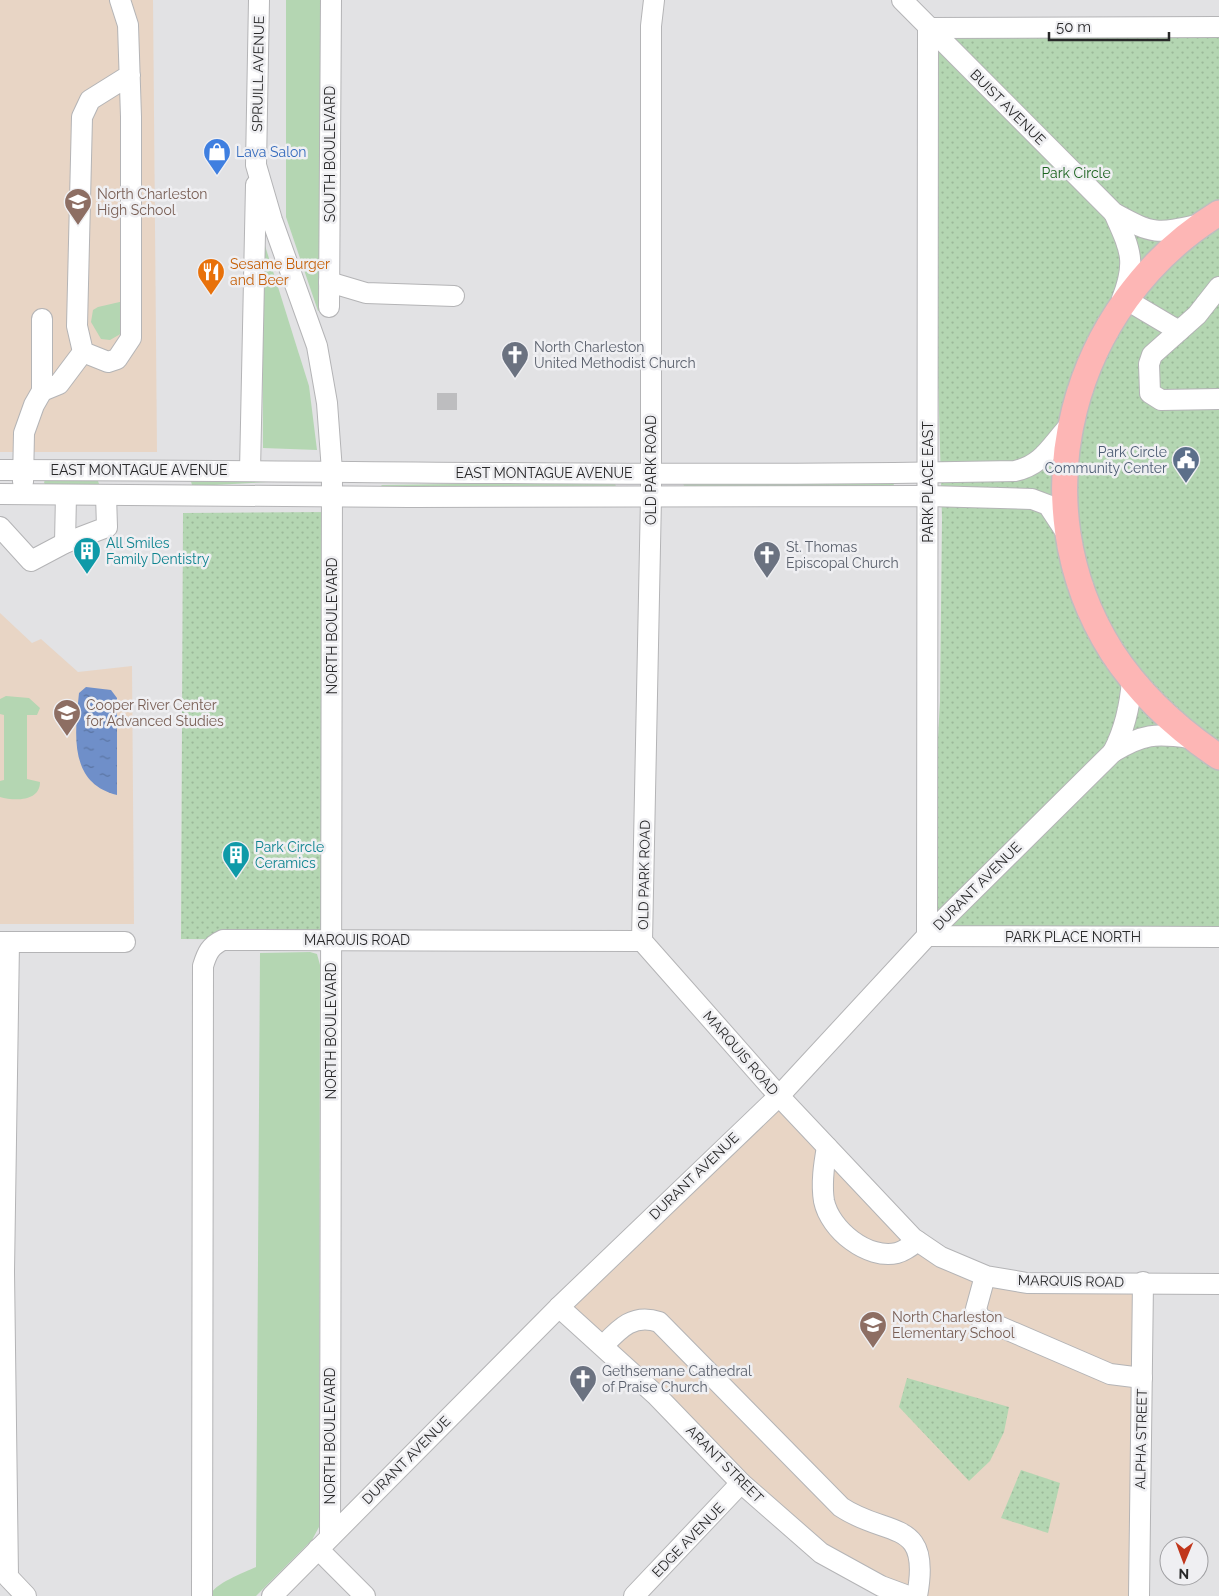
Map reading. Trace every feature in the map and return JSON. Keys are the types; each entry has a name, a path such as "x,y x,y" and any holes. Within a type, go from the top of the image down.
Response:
{"main road":[{"path":"1210,218 1157,261 1122,302 1094,351 1081,384 1070,425 1064,481 1069,537 1081,587 1095,620 1112,651 1132,680 1165,716 1190,738 1219,757"}],"street":[{"path":"83,352 108,362 117,360 131,338 130,74 128,26 120,0"},
{"name":"SPRUILL AVENUE","path":"259,0 256,165 272,220 317,346 327,403 333,496"},
{"name":"SOUTH BOULEVARD","path":"329,307 332,0"},
{"name":"OLD PARK ROAD","path":"642,941 651,497 651,26 654,0"},
{"name":"BUIST AVENUE","path":"902,0 1114,213 1144,229 1158,231 1210,218"},
{"path":"928,28 1219,27"},
{"name":"PARK PLACE EAST","path":"927,936 928,28"},
{"path":"42,392 59,384 83,352 77,326 82,117 90,100 130,74"},
{"path":"250,471 256,165"},
{"name":"BUIST AVENUE","path":"1114,213 1125,238 1132,269 1122,302"},
{"path":"329,282 366,293 454,296"},
{"path":"1219,287 1197,314 1152,355 1148,364 1150,394 1161,400 1219,399"},
{"path":"1122,302 1179,330"},
{"path":"23,494 24,432 34,405 42,392 42,319"},
{"name":"EAST MONTAGUE AVENUE","path":"0,470 928,473 1016,471 1028,468 1038,462 1070,425"},
{"name":"EAST MONTAGUE AVENUE","path":"0,494 651,497 928,496 1032,499 1048,505 1069,537"},
{"path":"65,543 66,495"},
{"path":"0,527 31,561 65,543 107,526 106,495"},
{"name":"NORTH BOULEVARD","path":"324,1543 331,940 333,496"},
{"name":"DURANT AVENUE","path":"1113,752 1124,731 1131,699 1132,680"},
{"name":"DURANT AVENUE","path":"272,1596 559,1307 664,1204 779,1096 927,936 1113,752 1135,739 1162,734 1190,738"},
{"name":"PARK PLACE NORTH","path":"927,936 1219,937"},
{"name":"MARQUIS ROAD","path":"202,1596 203,966 206,954 213,945 224,940 642,941 826,1147 917,1241 941,1257 984,1276 1027,1283 1143,1282 1219,1284"},
{"path":"26,1596 4,1577 2,1272 4,942 125,942"},
{"path":"826,1147 823,1173 824,1202 836,1225 862,1247 885,1254 904,1251 917,1241"},
{"path":"984,1276 976,1309 980,1318 1110,1374 1142,1378"},
{"name":"ALPHA STREET","path":"1139,1596 1143,1282"},
{"name":"ARANT STREET","path":"559,1307 656,1395 741,1483 821,1553 881,1586 908,1596"},
{"path":"602,1346 631,1321 643,1319 659,1322 841,1507 860,1518 897,1530 910,1539 918,1554 921,1569 917,1596"},
{"name":"EDGE AVENUE","path":"634,1596 741,1483"},
{"path":"324,1543 365,1596"}],"shaded area":[{"name":"North Charleston High School","path":"0,0 153,0 157,452 0,452"},
{"name":"Cooper River Center for Advanced Studies","path":"0,613 32,643 41,639 78,672 132,666 134,924 0,924"},
{"name":"North Charleston Elementary School","path":"779,1096 912,1238 986,1276 1143,1282 1139,1596 910,1596 821,1553 559,1307"}],"green space":[{"path":"286,0 325,0 329,307 318,311 286,217"},
{"name":"Park Circle","path":"928,28 1219,28 1219,937 927,936 940,701 942,518"},
{"path":"262,236 309,386 317,450 263,448"},
{"path":"124,301 124,332 110,340 101,339 91,322 93,310"},
{"path":"97,478 99,484 96,486 47,486 44,483 45,479"},
{"path":"190,478 287,481 196,486 192,485"},
{"path":"895,482 892,488 685,489 683,483"},
{"path":"615,483 616,487 383,487 381,485"},
{"path":"333,512 331,940 181,939 183,513"},
{"path":"6,696 29,698 40,708 37,715 27,715 27,779 40,782 39,789 31,797 25,799 0,797 0,781 4,780 4,715 0,714 0,699"},
{"path":"310,952 317,954 320,965 319,1527 312,1540 256,1596 210,1596 223,1583 256,1567 260,953"},
{"path":"907,1378 1009,1407 1004,1432 990,1461 969,1481 899,1407"},
{"path":"1021,1470 1060,1483 1048,1533 1001,1518"}],"water":[{"path":"86,687 111,690 117,698 117,795 101,789 90,780 82,768 76,740 76,724 79,693"}],"tunnel":[{"path":"447,393 447,410"}],"place":[{"name":"Lava Salon","path":"217,176"},
{"name":"North Charleston High School","path":"78,226"},
{"name":"Sesame Burger and Beer","path":"211,296"},
{"name":"North Charleston United Methodist Church","path":"515,379"},
{"name":"Park Circle Community Center","path":"1186,484"},
{"name":"All Smiles Family Dentistry","path":"87,575"},
{"name":"St. Thomas Episcopal Church","path":"767,579"},
{"name":"Cooper River Center for Advanced Studies","path":"67,737"},
{"name":"Park Circle Ceramics","path":"236,879"},
{"name":"North Charleston Elementary School","path":"873,1349"},
{"name":"Gethsemane Cathedral of Praise Church","path":"583,1403"}]}
